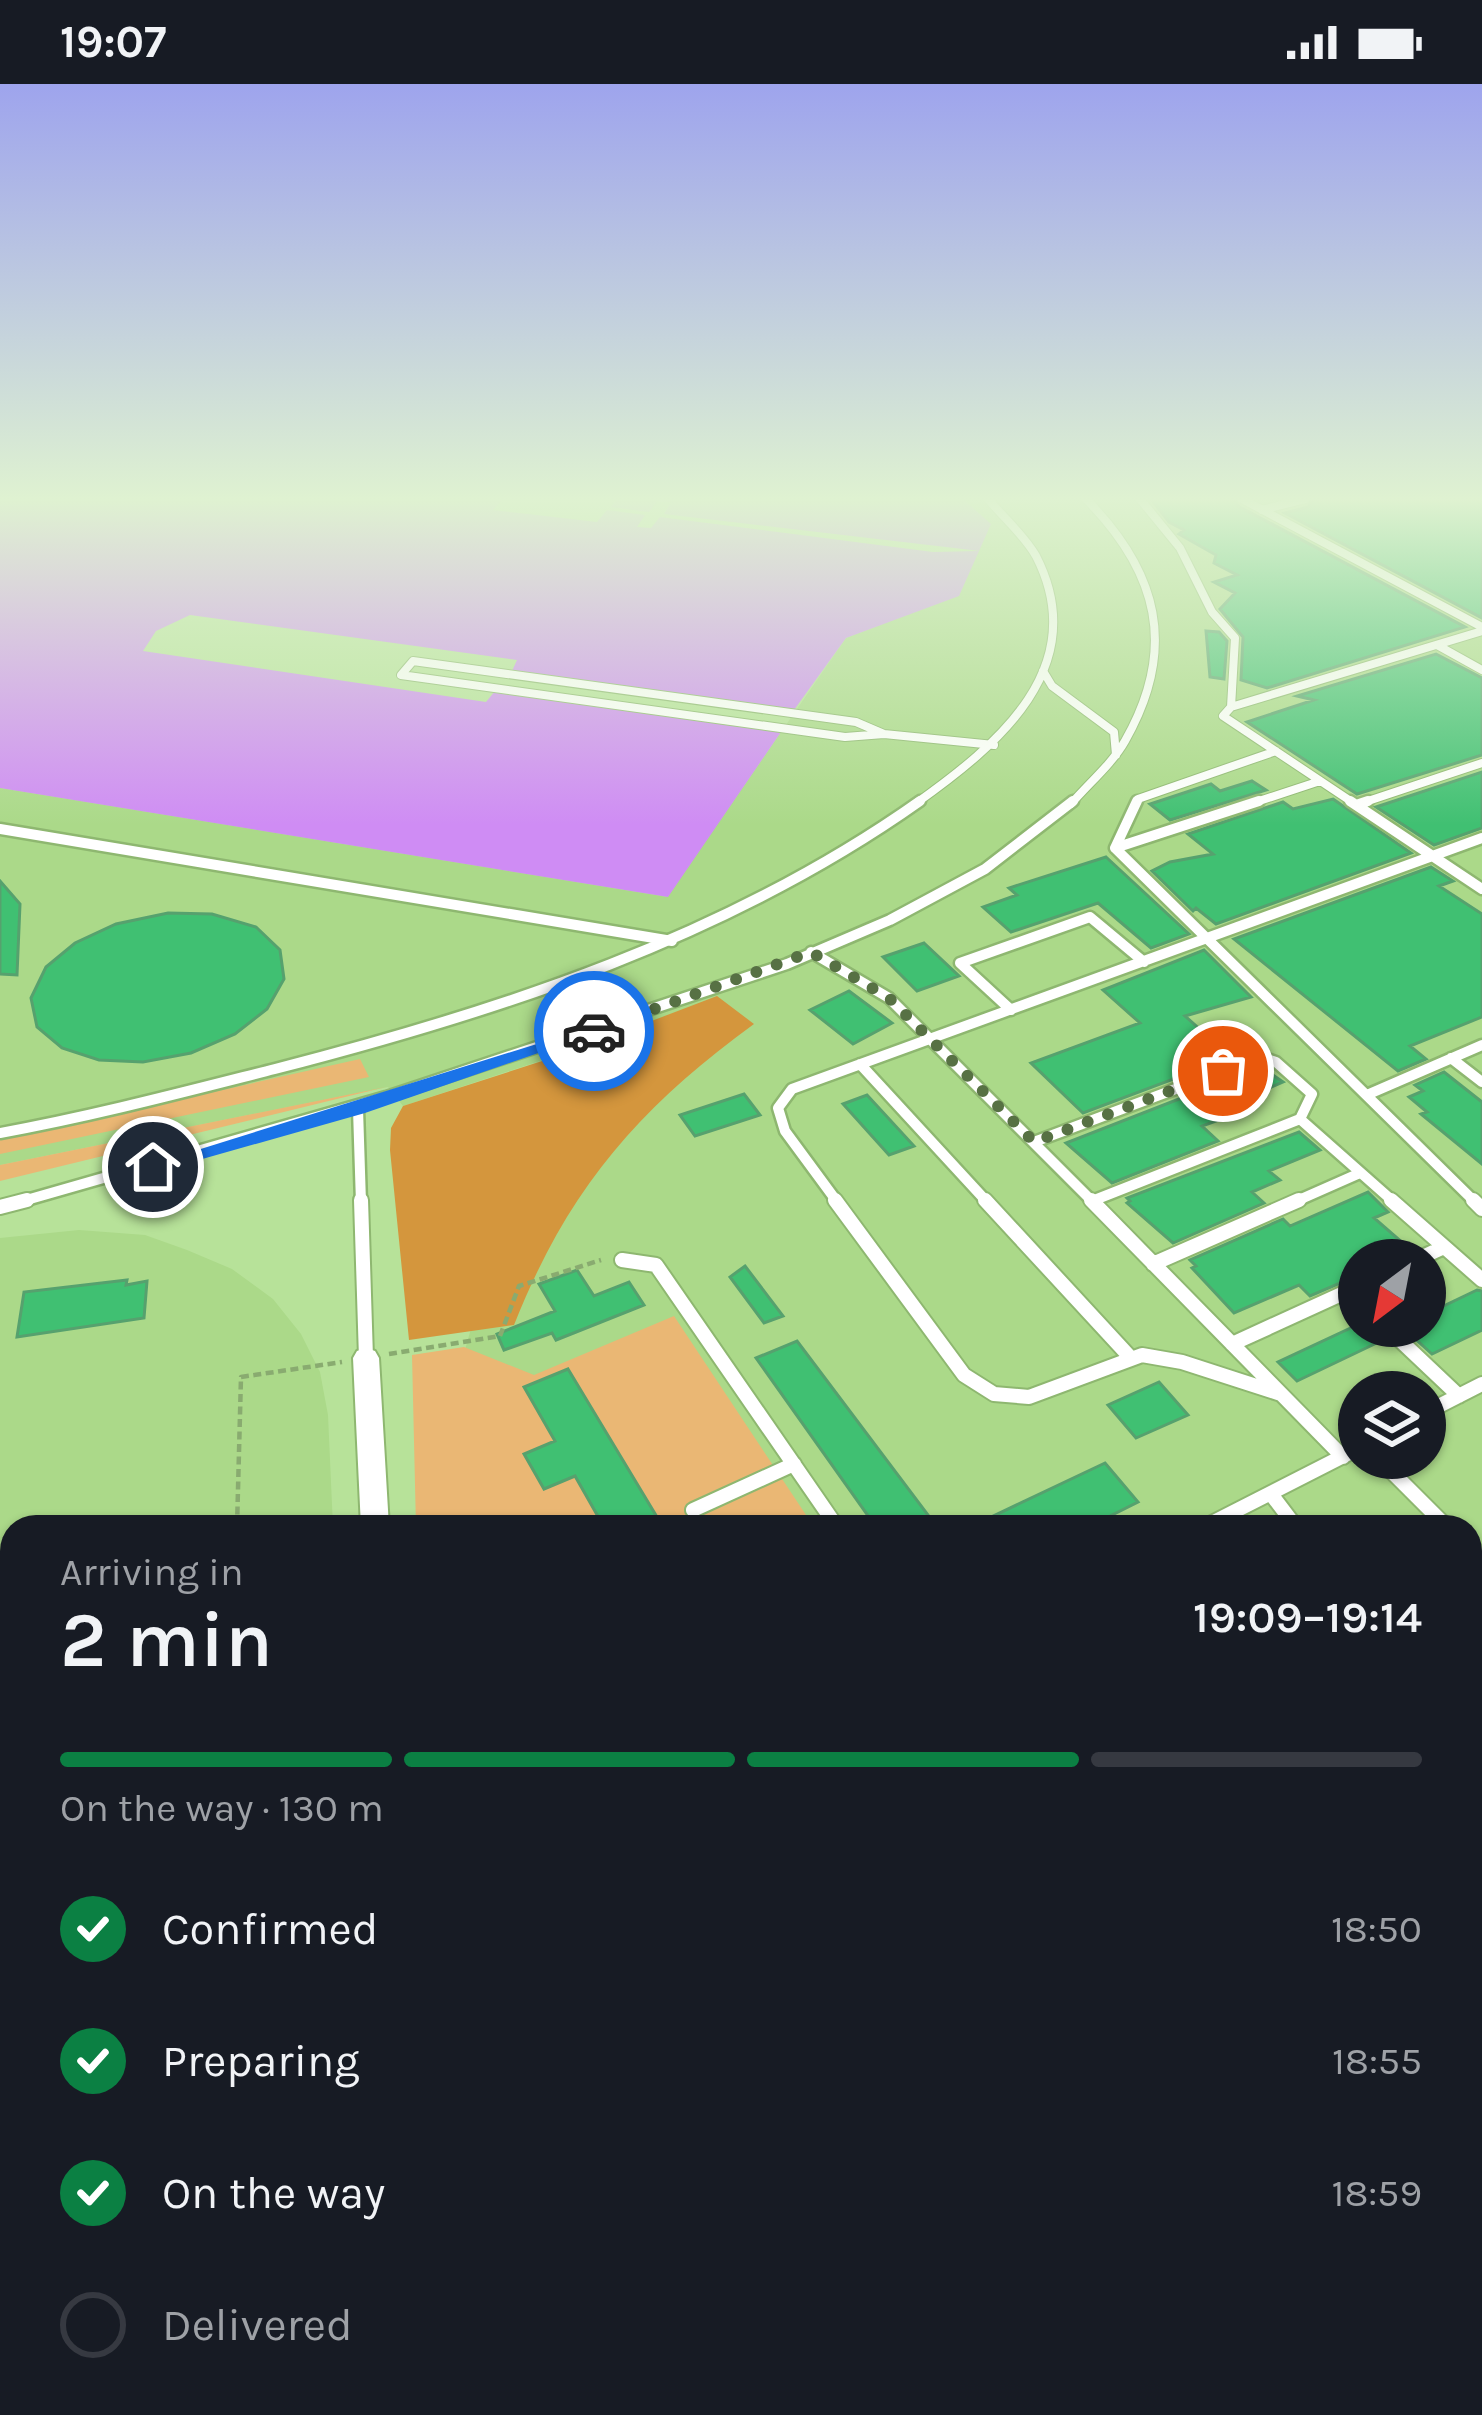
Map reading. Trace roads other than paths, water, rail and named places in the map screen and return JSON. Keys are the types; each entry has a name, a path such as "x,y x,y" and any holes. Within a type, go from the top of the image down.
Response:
{"street":[{"path":"366,1358 374,1515"}],"lane":[{"path":"0,1133 431,1029 674,941 782,886 932,796 994,746 1024,709 1043,671 1053,608"},
{"path":"0,1207 358,1109 597,1030 811,952 936,896 1003,859 1082,798 1116,759 1134,731 1150,690 1153,608"},
{"path":"1206,608 1235,638 1231,707"},
{"path":"1443,608 1482,629"},
{"path":"1482,629 1231,707 1223,716 1482,890"},
{"path":"1437,645 1482,670"},
{"path":"884,734 856,722 413,661 401,675 845,737 884,734 994,746"},
{"path":"1043,671 1052,686 1114,732 1116,759"},
{"path":"1115,848 1138,799 1276,751"},
{"path":"1356,805 1482,763"},
{"path":"1115,848 1320,781"},
{"path":"0,829 674,941"},
{"path":"1281,1394 1182,1362 1129,1357 1029,1397 993,1396 964,1376 777,1119 782,1097 792,1089 1482,838"},
{"path":"1115,848 1212,938 1482,1209"},
{"path":"1011,1010 960,963 1090,917 1144,962"},
{"path":"811,952 889,998 933,1038 1338,1453"},
{"path":"1369,1094 1482,1045"},
{"path":"1034,1142 1262,1057 1276,1062 1312,1094 1300,1119 1092,1201"},
{"path":"1450,1058 1482,1082"},
{"path":"860,1064 1129,1357"},
{"path":"358,1109 366,1358"},
{"path":"1300,1119 1435,1239"},
{"path":"1153,1264 1360,1172"},
{"path":"1446,1249 1482,1280"},
{"path":"622,1260 656,1265 829,1515"},
{"path":"1232,1344 1338,1300"},
{"path":"1407,1347 1459,1396"},
{"path":"1446,1402 1482,1384"},
{"path":"1228,1515 1338,1459"},
{"path":"693,1510 794,1464"},
{"path":"1399,1479 1435,1515"},
{"path":"1271,1494 1287,1515"}]}
